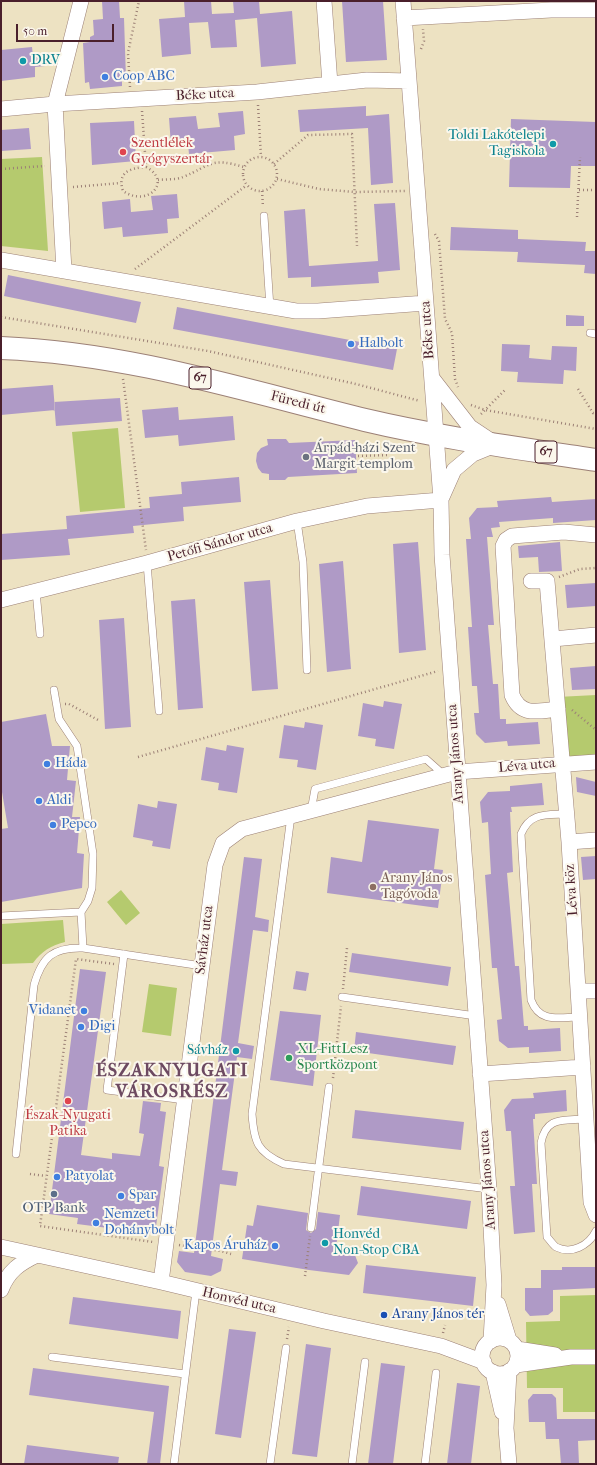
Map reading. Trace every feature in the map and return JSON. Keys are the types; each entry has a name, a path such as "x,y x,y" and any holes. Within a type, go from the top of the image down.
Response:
{"main road":[{"name":"Füredi út","path":"1,348 122,360 172,370 367,420 495,445 596,460"}],"street":[{"path":"64,271 61,187 55,104 82,1"},
{"path":"324,1 330,84"},
{"name":"Béke utca","path":"403,1 436,434"},
{"path":"404,18 595,7"},
{"name":"Béke utca","path":"1,109 55,104 257,92 367,80 409,81"},
{"path":"1,260 270,308 318,311 426,303"},
{"path":"432,378 470,427 495,445"},
{"name":"Arany János utca","path":"436,434 441,500 442,555 450,668 451,774 476,1016 489,1189 494,1285 500,1314 513,1345"},
{"path":"441,500 454,470 473,454 495,445"},
{"name":"Petőfi Sándor utca","path":"1,600 147,563 297,521 367,506 441,500"},
{"path":"557,703 530,711 522,709 516,704 512,695 503,546 506,540 512,536 564,532 596,535"},
{"path":"531,581 548,581"},
{"name":"Léva köz","path":"548,581 569,842 586,1118 592,1164 591,1202 596,1215"},
{"path":"553,639 596,635"},
{"name":"Léva utca","path":"451,774 563,763 596,762"},
{"name":"Sávház utca","path":"161,1282 170,1244 185,1100 215,865 223,843 242,829 451,774"},
{"path":"569,842 596,840"},
{"path":"579,991 596,991"},
{"path":"480,1074 583,1067"},
{"name":"Honvéd utca","path":"1,1248 161,1282 440,1346 488,1367"},
{"path":"1,1290 5,1280 18,1264 37,1255"},
{"name":"Arany János utca","path":"488,1344 494,1285"},
{"path":"506,1428 483,1354 488,1344 500,1338 513,1345 572,1357"},
{"name":"Honvéd utca","path":"440,1346 488,1344"},
{"path":"509,1464 506,1428 513,1368 518,1359 513,1345"},
{"path":"488,1367 501,1374 513,1368 572,1357 596,1357"}],"lane":[{"path":"264,216 270,308"},
{"path":"297,521 303,562 307,670"},
{"path":"147,563 159,711"},
{"path":"36,591 40,634"},
{"path":"54,690 59,719 77,746 93,854 92,888 88,900 81,912 83,948"},
{"path":"311,811 315,789 426,759 451,774"},
{"path":"566,814 532,818 524,825 520,834 531,1000 535,1010 549,1018 580,1017"},
{"path":"291,816 252,1114 253,1134 261,1150 269,1158 284,1164 489,1189"},
{"path":"1,916 81,912"},
{"path":"16,1154 34,985 39,969 46,958 58,951 70,948 83,948 202,966"},
{"path":"124,954 106,1090 185,1100"},
{"path":"342,998 476,1016"},
{"path":"311,1228 329,1087"},
{"path":"586,1118 554,1121 548,1126 543,1134 541,1143 547,1237 555,1246 568,1249 582,1247 592,1240 596,1231"},
{"path":"174,1464 196,1291"},
{"path":"270,1464 286,1348"},
{"path":"52,1357 185,1374"},
{"path":"352,1464 365,1362"},
{"path":"425,1464 436,1373"}],"path":[{"path":"139,1 128,53 146,167"},
{"path":"257,92 261,157"},
{"path":"274,164 308,136 352,134 357,246"},
{"path":"261,157 271,160 277,174 277,179 271,188 262,191 251,189 247,185 243,176 244,167 251,159 261,157"},
{"path":"577,218 580,157"},
{"path":"158,180 181,178 209,164 218,162 229,162 244,167"},
{"path":"1,169 59,166"},
{"path":"146,167 152,170 158,180 157,187 152,193 145,197 137,198 123,192 121,183 124,175 129,170 146,167"},
{"path":"277,179 319,189 355,192 417,190"},
{"path":"61,187 121,183"},
{"path":"119,281 247,185"},
{"path":"578,190 596,190"},
{"path":"262,191 264,216"},
{"path":"439,241 445,319 452,333 455,379 459,391"},
{"path":"1,317 208,351 356,384 434,405"},
{"path":"122,360 147,563"},
{"path":"481,414 506,389"},
{"path":"578,389 593,413 596,413"},
{"path":"465,402 485,410 596,429"},
{"path":"358,456 390,456"},
{"path":"548,581 580,569 596,568"},
{"path":"138,757 394,682 450,668"},
{"path":"557,703 596,730"},
{"path":"57,705 69,704 98,720"},
{"path":"329,1087 332,1083 347,948"},
{"path":"123,966 76,959 40,1226 221,1251 231,1254"},
{"path":"30,1174 46,1176"},
{"path":"305,1276 311,1228"},
{"path":"286,1348 291,1313"}],"green space":[{"path":"42,157 48,251 1,246 1,159"},
{"path":"118,428 125,508 80,512 72,432"},
{"path":"596,695 596,762 563,763 557,697"},
{"path":"121,890 140,913 126,925 107,902"},
{"path":"63,920 65,942 55,945 47,950 33,963 1,964 1,924"},
{"path":"149,984 177,988 171,1036 142,1032"},
{"path":"596,1295 596,1412 563,1412 563,1388 527,1388 526,1322 560,1321 560,1296"}],"building":[{"path":"102,1 119,1 120,18 124,18 126,79 122,79 122,86 90,89 89,82 85,83 83,43 90,42 90,37 94,35 93,20 103,19"},
{"path":"184,1 211,1 212,14 234,13 233,1 259,1 260,14 292,11 296,64 261,67 257,18 235,20 237,47 211,48 208,22 189,23 191,54 162,57 159,19 185,17"},
{"path":"342,1 383,1 387,60 346,62"},
{"name":"DRV","path":"32,47 33,56 44,55 45,66 35,67 35,77 1,81 1,50"},
{"path":"366,106 366,116 389,114 393,183 371,185 368,128 300,132 298,110"},
{"path":"243,111 245,134 234,136 235,150 189,154 188,144 171,145 169,118 196,116 198,129 220,127 218,113"},
{"name":"Toldi Lakótelepi Tagiskola","path":"511,119 596,122 596,166 571,166 570,188 509,187"},
{"path":"134,121 136,161 92,165 90,123"},
{"path":"29,128 31,149 1,151 1,130"},
{"path":"177,194 179,218 167,219 168,233 123,237 122,227 104,229 102,202 130,199 131,212 153,210 151,196"},
{"path":"395,203 400,270 378,272 379,283 311,287 311,277 288,278 284,211 305,209 309,266 378,261 374,204"},
{"path":"451,227 518,230 518,239 586,242 585,251 596,251 596,274 584,273 585,265 517,262 518,252 450,250"},
{"path":"8,275 141,302 136,323 4,296"},
{"path":"177,307 397,349 393,370 173,329"},
{"path":"566,315 584,316 584,326 566,326"},
{"path":"502,344 530,345 529,358 551,360 552,346 577,347 576,371 564,370 563,384 517,382 518,372 501,371"},
{"path":"53,385 55,410 1,415 1,389"},
{"path":"120,398 122,421 56,426 54,402"},
{"path":"178,407 179,420 233,416 235,440 179,446 178,435 145,438 142,410"},
{"name":"Árpád-házi Szent Margit-templom","path":"267,439 286,439 289,443 355,440 357,473 288,477 285,480 269,480 269,474 262,473 258,468 256,461 257,453 261,448 268,445"},
{"path":"239,477 241,502 183,507 184,521 133,526 134,533 68,539 70,555 1,560 1,534 67,529 66,516 150,508 149,497 182,494 181,482"},
{"path":"551,497 552,502 596,499 596,520 553,523 553,518 499,522 500,527 491,528 493,537 487,537 494,625 488,625 493,684 498,684 500,719 506,719 506,724 538,722 540,744 508,746 507,741 485,743 476,734 474,713 479,713 477,686 472,686 468,627 472,627 466,539 471,539 469,518 477,508 498,507 497,501"},
{"path":"418,542 426,650 399,653 393,544"},
{"path":"560,542 562,571 539,572 538,557 519,558 518,546"},
{"path":"343,561 351,669 327,672 319,564"},
{"path":"270,580 278,689 252,691 244,582"},
{"path":"596,583 596,606 567,608 565,585"},
{"path":"195,599 203,708 178,710 171,601"},
{"path":"124,618 131,727 105,729 99,620"},
{"path":"596,666 596,689 572,690 570,668"},
{"path":"384,701 402,704 394,749 375,746 376,739 358,736 363,703 383,707"},
{"name":"Aldi","path":"46,714 52,746 70,746 67,780 76,781 72,817 80,817 77,853 84,854 82,888 1,902 1,829 8,828 1,786 1,722"},
{"path":"305,722 323,725 316,770 297,767 298,760 279,758 284,725 304,728"},
{"path":"227,745 244,748 237,793 218,790 219,783 201,780 206,747 226,751"},
{"path":"576,777 596,782 596,796 577,792"},
{"path":"542,783 544,805 511,807 513,872 507,873 515,966 519,966 524,1026 528,1026 528,1030 560,1028 561,1051 529,1053 529,1047 508,1048 499,1041 497,1020 502,1019 497,968 492,968 485,875 491,874 488,822 482,823 480,802 488,792 510,791 510,786"},
{"path":"158,801 177,804 170,849 152,846 153,841 133,837 138,804 157,808"},
{"path":"368,820 439,829 434,869 443,870 438,908 327,893 331,857 362,862"},
{"path":"596,856 596,879 583,880 581,857"},
{"name":"Sávház","path":"244,857 262,859 255,917 269,920 268,932 253,930 238,1043 254,1046 252,1059 237,1057 222,1170 238,1172 236,1186 220,1184 211,1256 223,1259 221,1271 211,1276 185,1272 177,1262 179,1251 194,1253"},
{"path":"352,953 451,967 448,986 349,972"},
{"path":"80,969 106,972 81,1155 112,1159 112,1153 140,1156 144,1134 139,1133 143,1101 161,1103 160,1111 166,1112 159,1166 164,1167 155,1234 77,1224 78,1218 49,1214"},
{"path":"296,971 309,973 306,991 293,989"},
{"path":"280,1011 321,1015 313,1086 270,1080"},
{"path":"356,1032 456,1046 453,1065 354,1051"},
{"path":"566,1090 567,1111 535,1114 535,1119 533,1119 537,1184 532,1184 535,1232 514,1234 510,1186 515,1186 511,1131 506,1131 504,1110 512,1099 534,1098 533,1093"},
{"path":"355,1110 464,1122 461,1150 352,1138"},
{"path":"361,1186 471,1201 467,1229 357,1215"},
{"path":"257,1205 308,1213 306,1230 311,1233 316,1229 318,1212 340,1215 336,1248 353,1250 358,1263 349,1275 242,1259 247,1225 253,1226"},
{"path":"366,1265 476,1277 473,1306 363,1293"},
{"path":"562,1267 596,1267 596,1288 553,1290 553,1311 548,1315 530,1316 525,1310 525,1288 541,1288 541,1270 562,1270"},
{"path":"73,1297 181,1311 178,1339 69,1324"},
{"path":"229,1329 256,1332 241,1438 215,1434"},
{"path":"306,1344 331,1348 317,1457 292,1454"},
{"path":"381,1363 405,1366 393,1464 368,1464"},
{"path":"33,1368 169,1386 160,1464 147,1464 154,1412 29,1395"},
{"path":"457,1383 480,1386 471,1464 447,1464"},
{"path":"533,1394 552,1394 556,1398 557,1419 596,1419 596,1440 578,1441 579,1464 561,1464 559,1439 546,1439 545,1422 529,1422 528,1400"},
{"path":"27,1445 119,1457 118,1464 24,1464"}],"place":[{"name":"DRV","path":"23,61"},
{"name":"Coop ABC","path":"105,77"},
{"name":"Toldi Lakótelepi Tagiskola","path":"553,144"},
{"name":"Szentlélek Gyógyszertár","path":"123,152"},
{"name":"Halbolt","path":"351,344"},
{"name":"Árpád-házi Szent Margit-templom","path":"306,457"},
{"name":"Háda","path":"47,764"},
{"name":"Aldi","path":"39,801"},
{"name":"Pepco","path":"53,825"},
{"name":"Arany János Tagóvoda","path":"373,887"},
{"name":"Vidanet","path":"84,1011"},
{"name":"Digi","path":"81,1027"},
{"name":"Sávház","path":"236,1051"},
{"name":"XL-FittLesz Sportközpont","path":"289,1058"},
{"name":"Észak-Nyugati Patika","path":"68,1101"},
{"name":"Patyolat","path":"57,1177"},
{"name":"OTP Bank","path":"54,1194"},
{"name":"Spar","path":"121,1196"},
{"name":"Nemzeti Dohánybolt","path":"96,1223"},
{"name":"Honvéd Non-Stop CBA","path":"325,1243"},
{"name":"Kapos Áruház","path":"275,1246"},
{"name":"Arany János tér","path":"384,1315"}],"district":[{"name":"ÉSZAKNYUGATI VÁROSRÉSZ","path":"172,1082"}]}
